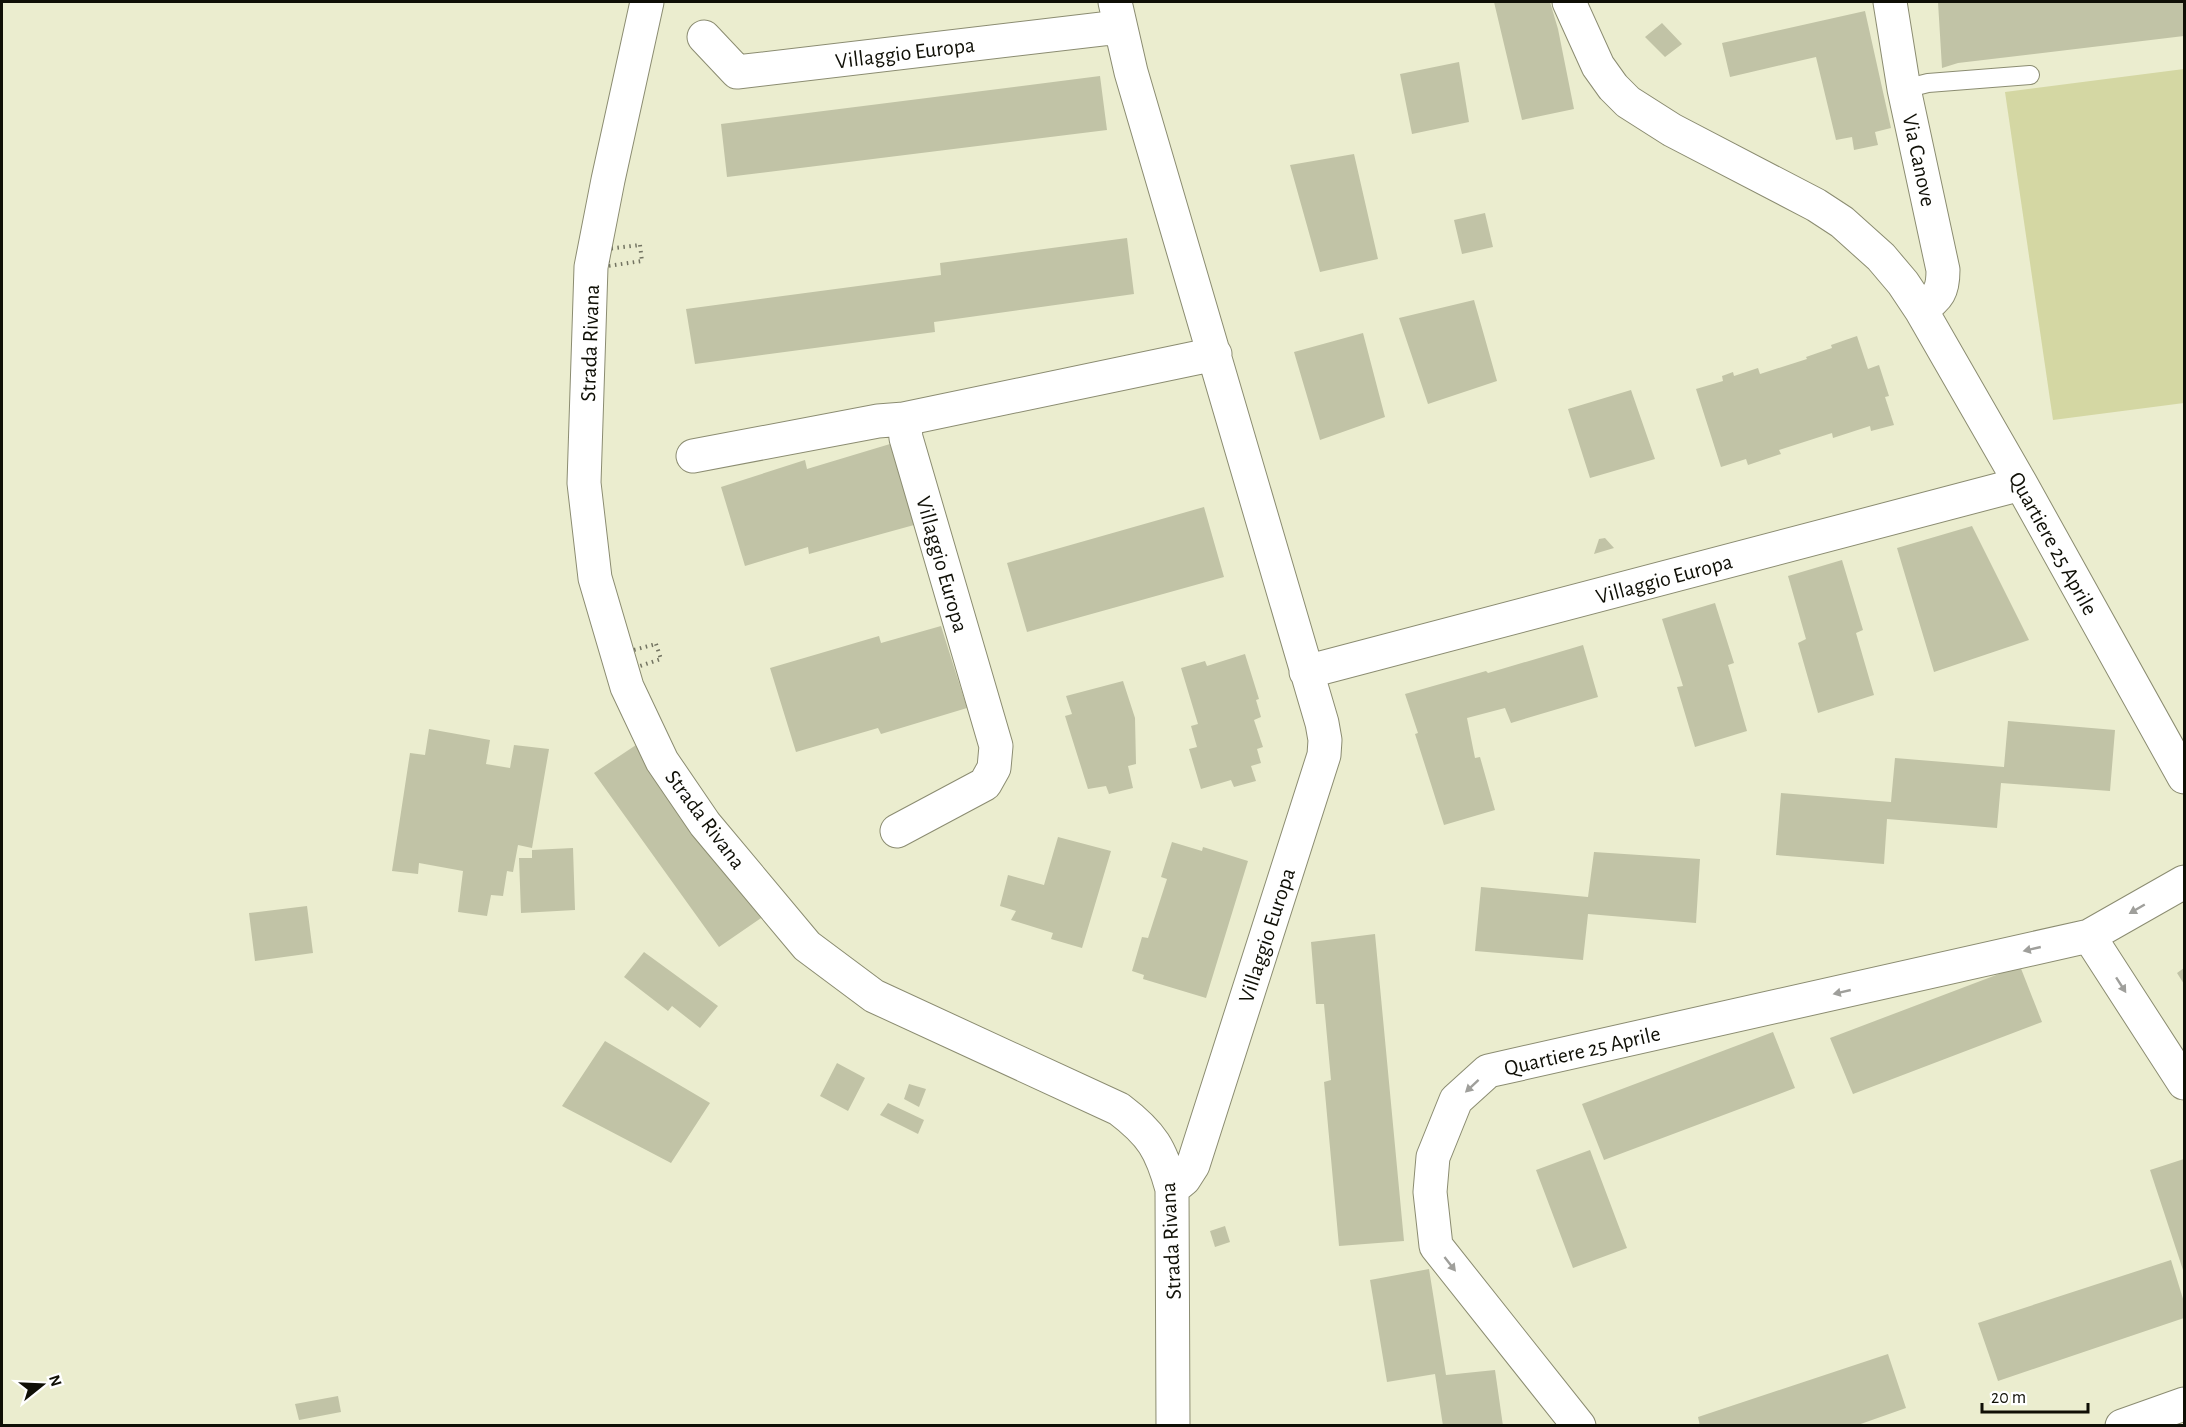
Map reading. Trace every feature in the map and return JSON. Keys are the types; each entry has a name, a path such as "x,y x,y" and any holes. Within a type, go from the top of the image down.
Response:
{"street":[{"name":"Strada Rivana","path":"647,2 591,267 585,440 584,483 595,578 627,687 662,760 705,824 807,946 874,996 1119,1109 1140,1125 1154,1142 1165,1165 1172,1190 1173,1425"},
{"path":"1569,2 1598,66 1613,87 1628,102 1672,130 1842,222 1881,257 1903,283 1921,310"},
{"name":"Via Canove","path":"1890,2 1904,88 1943,270 1943,283 1939,295 1921,310"},
{"name":"Villaggio Europa","path":"704,38 737,72 1117,14 1325,740 1323,755 1194,1165 1172,1190"},
{"name":"Quartiere 25 Aprile","path":"1921,310 2184,777"},
{"path":"693,456 878,421 904,419 1215,354"},
{"name":"Villaggio Europa","path":"897,831 986,784 994,768 996,746 906,438 904,419"},
{"name":"Villaggio Europa","path":"1306,672 2021,484"},
{"name":"Quartiere 25 Aprile","path":"1579,1425 1436,1246 1430,1192 1433,1157 1456,1100 1488,1071 2089,936 2184,882"},
{"path":"2089,936 2184,1083"},
{"path":"2122,1425 2184,1404"}],"lane":[{"path":"1904,88 1928,83 2030,75"}],"green space":[{"path":"2184,69 2184,403 2053,420 2005,92"}],"building":[{"path":"1494,2 1550,2 1558,29 1574,109 1522,120"},
{"path":"1938,2 2184,2 2184,36 1958,63 1942,68"},
{"path":"1865,11 1891,128 1875,132 1878,145 1854,150 1852,137 1836,140 1816,57 1730,77 1722,43"},
{"path":"1662,23 1682,44 1665,57 1645,37"},
{"path":"1459,62 1469,122 1412,134 1400,74"},
{"path":"1100,76 1107,130 727,177 721,124"},
{"path":"1354,154 1378,259 1320,272 1290,165"},
{"path":"1485,213 1493,247 1462,254 1454,220"},
{"path":"1127,238 1134,294 934,322 935,332 695,364 686,309 941,275 940,263"},
{"path":"1474,300 1497,381 1428,404 1399,318"},
{"path":"1363,333 1385,417 1320,440 1294,352"},
{"path":"1857,336 1868,369 1879,365 1889,396 1885,397 1894,425 1871,431 1870,426 1833,438 1832,433 1779,450 1781,454 1748,465 1746,459 1721,467 1696,389 1723,381 1722,376 1733,372 1734,376 1758,368 1760,374 1807,359 1806,357 1832,348 1831,345"},
{"path":"1631,390 1655,459 1590,478 1568,409"},
{"path":"890,444 914,525 809,554 808,547 745,566 721,487 805,460 807,469"},
{"path":"1204,507 1224,577 1027,632 1007,563"},
{"path":"1972,526 2029,640 1934,672 1897,548"},
{"path":"1605,538 1614,548 1594,554 1599,539"},
{"path":"1842,560 1863,630 1856,633 1874,695 1818,713 1798,643 1806,639 1788,576"},
{"path":"1715,603 1734,663 1728,665 1747,731 1695,747 1677,687 1683,686 1662,619"},
{"path":"941,626 967,708 881,734 878,728 796,752 770,668 879,636 881,643"},
{"path":"1583,645 1598,697 1511,723 1505,708 1467,718 1475,758 1480,757 1495,810 1444,825 1415,734 1418,733 1405,694"},
{"path":"1245,654 1259,699 1256,700 1261,717 1254,720 1263,747 1257,749 1261,763 1251,766 1256,781 1234,787 1231,780 1201,789 1189,749 1197,747 1191,726 1198,724 1181,668 1205,661 1207,666"},
{"path":"1123,681 1135,718 1136,764 1128,766 1133,788 1109,794 1106,786 1088,789 1065,716 1072,714 1066,696"},
{"path":"2008,721 2115,730 2110,791 2001,783 1997,828 1887,819 1884,864 1776,855 1781,793 1891,802 1895,758 2004,767"},
{"path":"429,729 490,740 486,764 510,768 514,745 549,749 532,848 518,845 513,872 507,871 503,896 491,895 487,916 458,912 463,871 419,863 418,874 392,871 410,753 425,755"},
{"path":"639,743 764,916 719,947 594,773"},
{"path":"1058,837 1111,851 1082,948 1051,939 1053,933 1011,920 1016,911 1000,906 1008,875 1044,885"},
{"path":"1172,842 1202,851 1203,847 1248,861 1206,998 1143,979 1144,975 1132,971 1142,937 1148,938 1167,879 1161,877"},
{"path":"573,848 575,910 521,913 519,858 532,858 532,850"},
{"path":"1594,852 1700,859 1696,923 1588,914 1583,960 1475,951 1481,887 1588,897"},
{"path":"307,906 313,953 255,961 249,913"},
{"path":"1375,934 1404,1241 1339,1246 1324,1082 1331,1080 1324,1004 1316,1004 1311,942"},
{"path":"644,952 718,1006 700,1028 672,1006 668,1011 624,977"},
{"path":"2020,966 2042,1022 1853,1094 1830,1038"},
{"path":"2184,968 2184,984 2177,973"},
{"path":"1773,1032 1795,1088 1604,1160 1582,1104"},
{"path":"605,1041 710,1103 671,1163 562,1106"},
{"path":"837,1063 865,1078 848,1111 820,1096"},
{"path":"909,1084 926,1089 919,1107 904,1099"},
{"path":"888,1103 924,1120 918,1134 880,1115"},
{"path":"1590,1150 1627,1248 1573,1268 1536,1170"},
{"path":"2184,1159 2184,1273 2150,1170"},
{"path":"1225,1226 1230,1242 1215,1247 1210,1231"},
{"path":"2171,1260 2184,1302 2184,1318 1998,1381 1978,1323"},
{"path":"1429,1269 1446,1375 1495,1370 1503,1426 1443,1426 1435,1374 1387,1382 1370,1280"},
{"path":"1888,1354 1906,1408 1855,1426 1700,1426 1698,1417"},
{"path":"338,1396 341,1412 299,1420 295,1404"}]}
